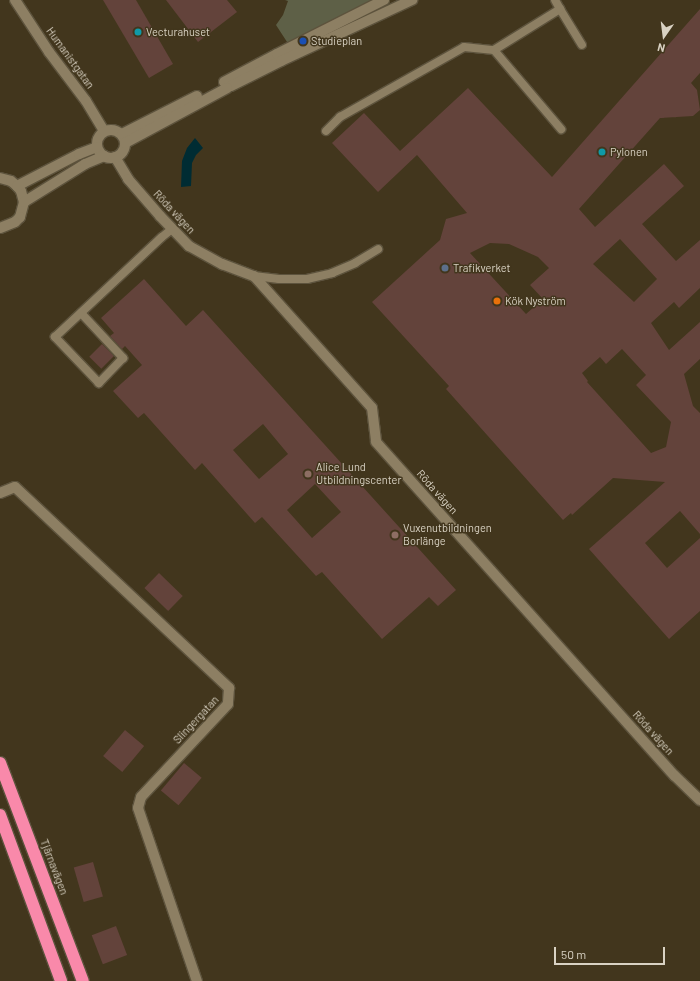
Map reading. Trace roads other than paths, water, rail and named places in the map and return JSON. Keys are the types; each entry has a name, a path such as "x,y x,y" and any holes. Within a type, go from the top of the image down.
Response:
{"highway":[{"name":"Tjärnavägen","path":"0,763 83,981"},
{"path":"0,814 61,981"}],"street":[{"path":"124,138 384,0"},
{"path":"279,57 412,0"},
{"name":"Humanistgatan","path":"19,1 49,52 86,101 104,131"},
{"path":"97,147 98,138 104,131 114,130 124,138"},
{"path":"24,202 84,164 123,152 124,138"},
{"path":"97,147 109,157"},
{"path":"17,186 79,154 97,147"},
{"name":"Röda vägen","path":"109,157 172,229 189,246 222,264 254,276 372,408 376,442 675,776 700,800"},
{"path":"0,178 11,181 17,186 21,191 24,202 23,210 15,222 0,228"},
{"name":"Slingergatan","path":"0,493 15,487 229,688 228,704 140,797 138,808 197,981"}],"lane":[{"path":"555,0 582,45"},
{"path":"326,131 340,117 464,47 494,50 560,9"},
{"path":"494,50 561,129"},
{"path":"81,313 123,358 99,383 55,337 81,313 172,229"},
{"path":"254,276 278,279 306,279 332,273 355,263 378,249"}],"water":[{"path":"195,138 203,148 196,155 192,163 191,186 181,187 182,161 187,148"}],"place":[{"name":"Vecturahuset","path":"138,32"},
{"name":"Studieplan","path":"303,41"},
{"name":"Pylonen","path":"602,152"},
{"name":"Trafikverket","path":"445,268"},
{"name":"Kök Nyström","path":"497,301"},
{"name":"Alice Lund Utbildningscenter","path":"308,474"},
{"name":"Vuxenutbildningen Borlänge","path":"395,535"}]}
